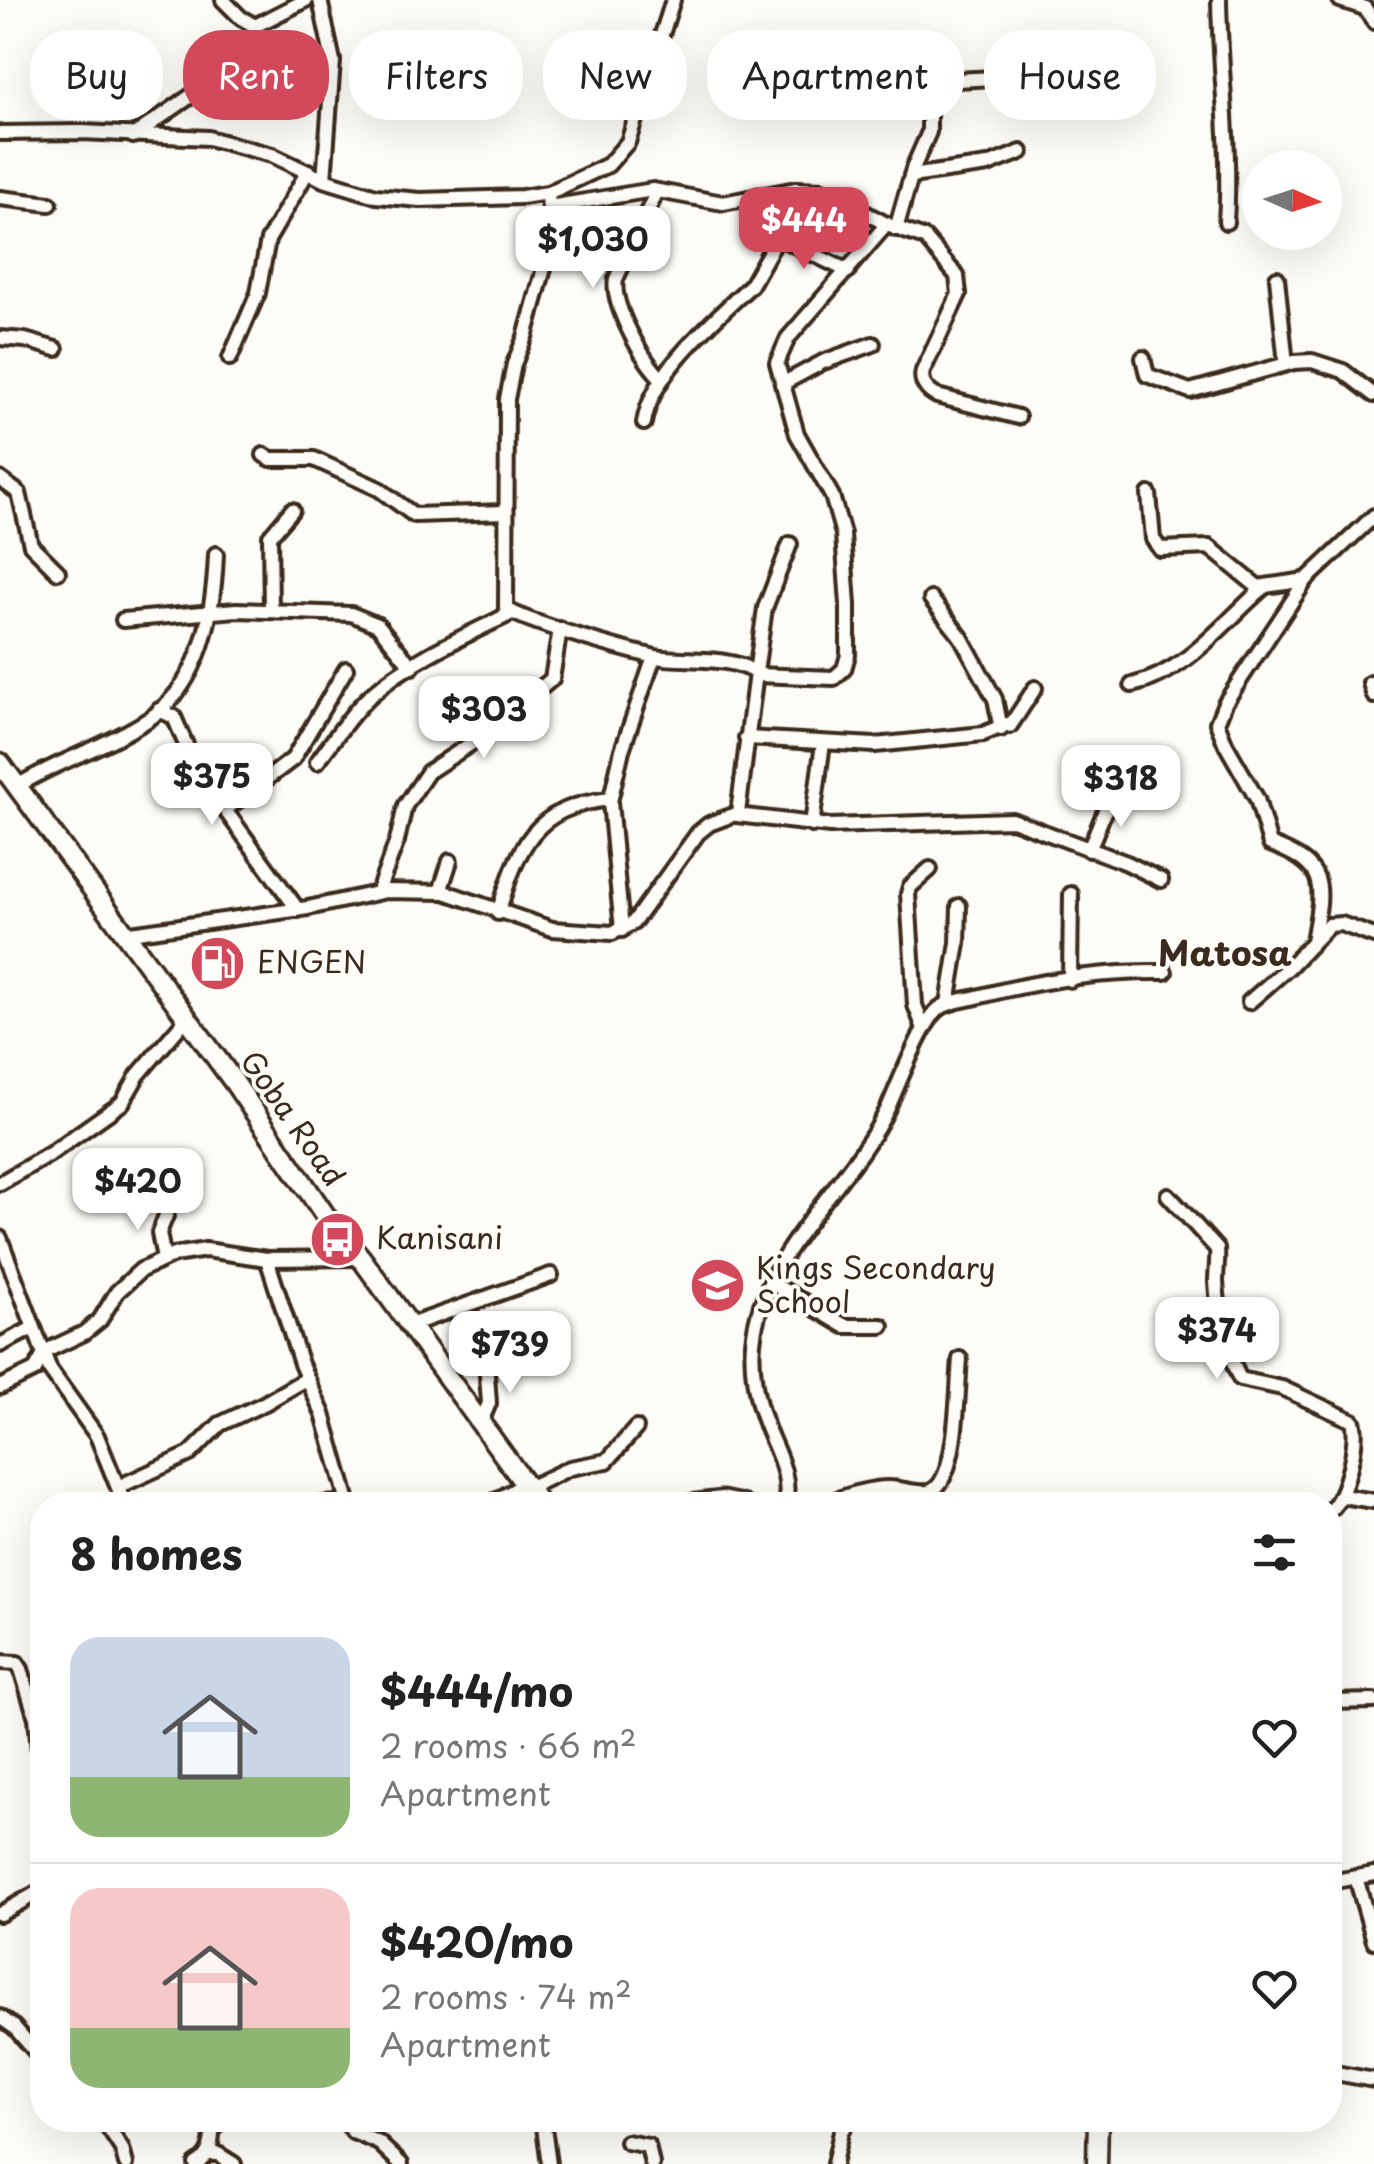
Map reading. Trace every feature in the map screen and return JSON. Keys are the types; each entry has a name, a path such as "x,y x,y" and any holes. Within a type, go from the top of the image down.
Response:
{"main road":[{"name":"Goba Road","path":"0,764 188,1018 327,1218 361,1258 531,1492"},
{"path":"1096,2164 1097,2132"}],"street":[{"path":"222,0 255,26 297,2"},
{"path":"320,0 333,61 324,180"},
{"path":"549,200 608,166 628,142 674,0"},
{"path":"1219,0 1229,165 1226,222"},
{"path":"1340,0 1365,8 1374,22"},
{"path":"549,200 550,234 544,272 509,381 504,601 512,614 654,656 740,666 757,674 834,678 844,669 848,656 841,525 824,480 797,434 777,367 782,347 891,227 929,132 929,108 936,82 984,79"},
{"path":"133,136 183,102"},
{"path":"0,133 82,132 220,140 272,154 324,180 376,196 420,200 549,200 657,191 723,204 796,188 819,188 891,227 925,238 957,276 960,285 923,371 927,389 936,396 1018,417"},
{"path":"911,176 992,164 1021,152"},
{"path":"230,358 258,293 268,240 308,172"},
{"path":"644,423 649,398 662,378 750,285 778,237 796,188"},
{"path":"657,191 616,279 614,294 647,361 662,378"},
{"path":"0,198 50,204"},
{"path":"778,237 848,271"},
{"path":"1277,278 1286,364"},
{"path":"0,338 24,340 56,350"},
{"path":"782,384 824,362 874,344"},
{"path":"1143,358 1147,375 1186,391 1286,364 1312,361 1333,366 1374,395"},
{"path":"264,455 271,460 314,459 379,489 414,515 505,512"},
{"path":"0,478 19,493 31,544 58,572"},
{"path":"1149,494 1153,539 1160,548 1206,546 1263,588"},
{"path":"271,611 270,536 292,510"},
{"path":"1313,941 1320,889 1317,874 1294,854 1270,844 1256,798 1217,726 1224,703 1306,580 1374,516"},
{"path":"737,815 760,629 770,588 790,544"},
{"path":"18,786 159,710 187,674 207,632 216,554"},
{"path":"1132,685 1154,680 1179,664 1263,588 1306,580"},
{"path":"931,599 961,637 995,699 1001,728"},
{"path":"123,620 211,612 346,614 368,619 382,629 412,667"},
{"path":"317,762 370,696 412,667 512,614"},
{"path":"378,892 396,846 405,806 421,782 439,762 478,739 552,679 560,628"},
{"path":"622,930 610,799 654,656"},
{"path":"225,810 289,764 346,670"},
{"path":"746,738 876,745 982,734 1010,726 1035,688"},
{"path":"159,710 174,717 189,752 225,810 298,910"},
{"path":"812,825 824,742"},
{"path":"1089,850 1112,793"},
{"path":"498,913 523,846 533,831 582,802 610,799"},
{"path":"124,934 298,910 378,892 440,892 567,932 602,934 633,923 702,829 737,815 812,825 1012,820 1161,880"},
{"path":"440,892 450,860"},
{"path":"924,1028 915,1005 908,894 910,887 930,869"},
{"path":"1070,980 1071,894"},
{"path":"948,1004 959,906"},
{"path":"1249,1002 1329,925 1336,923 1374,936"},
{"path":"786,1492 786,1478 760,1409 753,1354 761,1302 770,1282 884,1115 924,1028 948,1004 1008,988 1122,972 1165,972"},
{"path":"0,1183 119,1106 138,1075 188,1018"},
{"path":"1168,1195 1217,1249 1220,1307 1239,1378 1282,1388 1353,1421 1354,1441 1339,1492"},
{"path":"164,1258 160,1234 167,1213"},
{"path":"0,1238 50,1370 97,1436 120,1492"},
{"path":"0,1387 34,1370 44,1353 97,1324 125,1284 164,1258 206,1250 268,1258 361,1258"},
{"path":"268,1258 306,1379 322,1410 345,1492"},
{"path":"410,1325 551,1275"},
{"path":"770,1282 845,1326 882,1326"},
{"path":"0,1345 33,1328"},
{"path":"862,1492 892,1488 926,1492 939,1485 948,1468 954,1433 960,1359"},
{"path":"481,1422 490,1401 486,1361"},
{"path":"118,1487 190,1454 220,1424 265,1404 306,1379"},
{"path":"515,1492 572,1467 607,1461 636,1428"},
{"path":"1342,1503 1374,1501"},
{"path":"0,1662 13,1662 21,1669 30,1698"},
{"path":"1342,1702 1374,1701"},
{"path":"1342,1880 1374,1874"},
{"path":"1356,1877 1374,1941"},
{"path":"0,1914 30,1897"},
{"path":"0,2017 30,2045"},
{"path":"1342,2074 1374,2080"},
{"path":"111,2132 126,2164"},
{"path":"202,2159 212,2144 209,2132"},
{"path":"355,2132 379,2143 402,2164"},
{"path":"545,2132 549,2164"},
{"path":"834,2164 841,2132"},
{"path":"627,2142 648,2146 652,2164"},
{"path":"202,2159 218,2154 234,2164"}],"place":[{"name":"ENGEN","path":"218,963"},
{"name":"Kanisani","path":"337,1239"},
{"name":"Kings Secondary School","path":"717,1286"}],"district":[{"name":"Matosa","path":"1225,954"}]}
